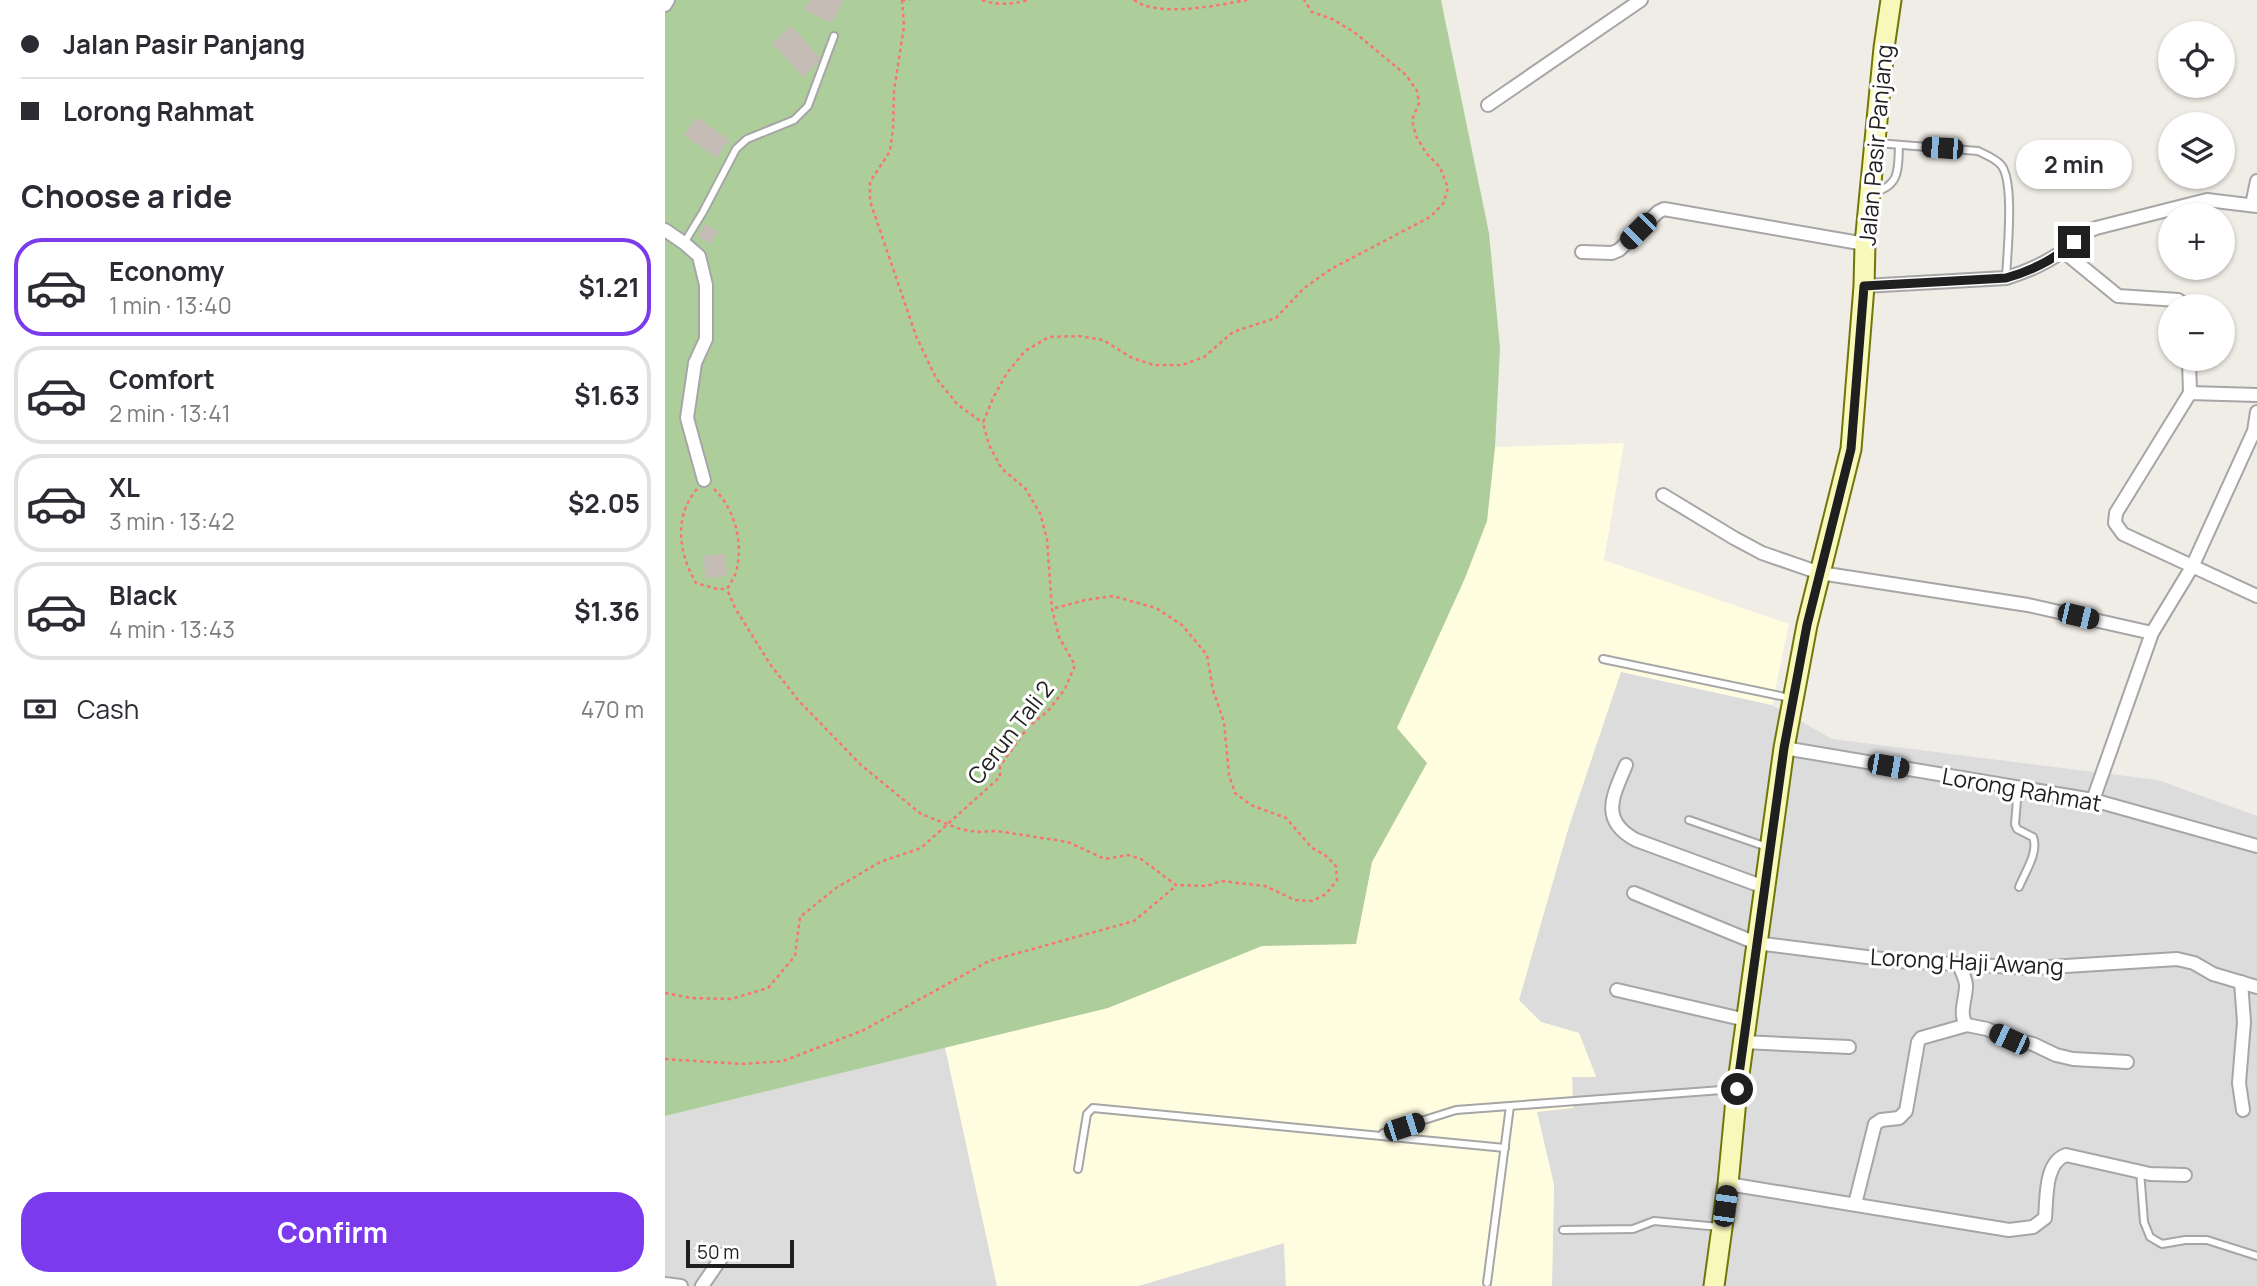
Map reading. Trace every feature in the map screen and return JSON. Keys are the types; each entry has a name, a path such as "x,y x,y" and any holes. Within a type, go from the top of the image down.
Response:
{"main road":[{"name":"Jalan Pasir Panjang","path":"1714,1286 1743,1042 1784,748 1820,573 1851,449 1865,244 1891,0"}],"street":[{"path":"665,5 668,0"},
{"path":"1488,105 1641,0"},
{"path":"1864,286 2006,278 2025,272 2063,251 2089,230 2193,202 2207,200 2254,205 2257,181"},
{"path":"1582,252 1612,253 1619,250 1664,209 1865,244"},
{"path":"665,230 699,257 706,285 706,339 695,363 687,418 704,480"},
{"path":"2063,251 2118,296 2158,299"},
{"path":"2189,371 2190,393 2116,513 2115,523 2123,534 2257,597"},
{"path":"2190,393 2257,395"},
{"path":"2093,800 2152,633 2192,567 2254,431 2257,412"},
{"path":"1663,495 1762,553 1820,573 2028,605 2152,633"},
{"name":"Lorong Rahmat","path":"1784,748 2093,800 2257,846"},
{"path":"1626,765 1613,796 1612,811 1615,824 1622,832 1636,840 1764,887"},
{"name":"Lorong Haji Awang","path":"1634,893 1756,943 1898,961 1959,965 2034,968 2177,960 2194,963 2213,974 2257,988"},
{"path":"1959,965 1965,979 1963,1021 1967,1025"},
{"path":"2241,982 2244,1022 2239,1083 2243,1110"},
{"path":"1617,990 1746,1020"},
{"path":"1855,1204 1875,1124 1881,1120 1899,1118 1906,1111 1918,1042 1921,1038 1967,1025 1987,1029 2009,1039 2033,1044 2056,1055 2073,1059 2127,1062"},
{"path":"1743,1042 1849,1047"},
{"path":"1728,1184 2010,1230 2033,1227 2045,1218 2050,1173 2059,1158 2075,1157 2140,1171 2185,1175"},
{"path":"702,1286 724,1254"},
{"path":"665,1284 681,1286"}],"lane":[{"path":"684,243 736,149 747,139 794,120 809,106 834,36"},
{"path":"1874,143 1977,151 2003,166 2009,188 2006,278"},
{"path":"1870,193 1885,190 1894,182 1898,169 1899,145"},
{"path":"1603,659 1793,699"},
{"path":"2018,788 2015,824 2017,829 2033,837 2036,843 2019,887"},
{"path":"1689,820 1769,847"},
{"path":"1378,1135 1456,1110 1737,1089"},
{"path":"1487,1283 1510,1106"},
{"path":"1078,1169 1087,1114 1093,1108 1505,1148"},
{"path":"2140,1171 2144,1222 2150,1237 2162,1244 2207,1240 2257,1256"},
{"path":"1563,1230 1633,1229 1654,1221 1722,1227"}],"path":[{"path":"910,0 902,0 904,26 894,91 890,151 870,182 870,201 916,336 936,378 957,404 983,423 1007,373 1025,351 1049,337 1079,336 1103,340 1132,358 1154,365 1182,365 1204,357 1233,332 1276,318 1303,289 1331,269 1430,217 1443,204 1448,188 1440,167 1426,153 1416,136 1412,120 1419,103 1417,91 1406,75 1354,32 1332,19 1312,12 1304,0"},
{"path":"982,0 995,4 1029,0"},
{"path":"1134,0 1149,6 1171,8 1247,0"},
{"name":"Cerun Tali 2","path":"665,993 691,998 731,999 768,988 795,956 800,917 836,888 880,862 921,848 963,813 1000,777 1000,766 1028,727 1048,711 1065,689 1075,665 1059,637 1052,609 1047,539 1040,513 1025,488 1002,469 989,445 983,423"},
{"path":"727,589 696,583 682,551 683,514 691,496 704,480 724,499 734,520 738,541 737,569 727,589 735,608 770,664 798,700 861,765 921,814 960,829 997,831 1068,842 1105,859 1128,855 1141,859 1176,885 1207,886 1221,881 1265,886 1295,900 1312,901 1326,894 1337,880 1336,866 1325,855 1312,848 1286,818 1251,805 1235,793 1229,775 1224,723 1213,690 1207,655 1182,625 1156,608 1113,596 1052,609"},
{"path":"665,1059 742,1065 783,1061 864,1030 989,961 1134,921 1176,885"}],"shaded area":[{"path":"1624,443 1604,560 1789,624 1772,705 1621,672 1569,826 1519,1000 1541,1022 1579,1033 1596,1077 1572,1077 1573,1108 1537,1112 1554,1185 1552,1286 1286,1286 1284,1243 1138,1286 997,1286 945,1047 1108,1008 1262,946 1356,944 1372,862 1426,763 1397,728 1465,578 1487,521 1495,447"},
{"path":"1621,671 1772,705 1832,739 2158,780 2257,816 2257,1286 1552,1286 1554,1185 1537,1112 1573,1101 1572,1077 1596,1076 1579,1033 1541,1022 1518,1000 1569,826"},
{"path":"945,1047 997,1286 665,1286 665,1116"},
{"path":"1284,1243 1286,1286 1138,1286"}],"green space":[{"path":"665,0 1441,0 1489,233 1500,348 1495,447 1487,521 1465,578 1397,728 1427,763 1372,862 1356,944 1262,946 1108,1008 665,1116"}],"building":[{"path":"810,0 843,0 832,23 805,10"},
{"path":"791,26 820,58 803,77 772,43"},
{"path":"697,117 729,140 716,158 684,135"},
{"path":"705,224 718,231 711,244 698,236"},
{"path":"725,554 727,576 705,578 704,556"}],"route":[{"path":"1737,1089 1784,748 1807,625 1851,449 1864,286 2006,278 2025,272 2074,242"}]}
